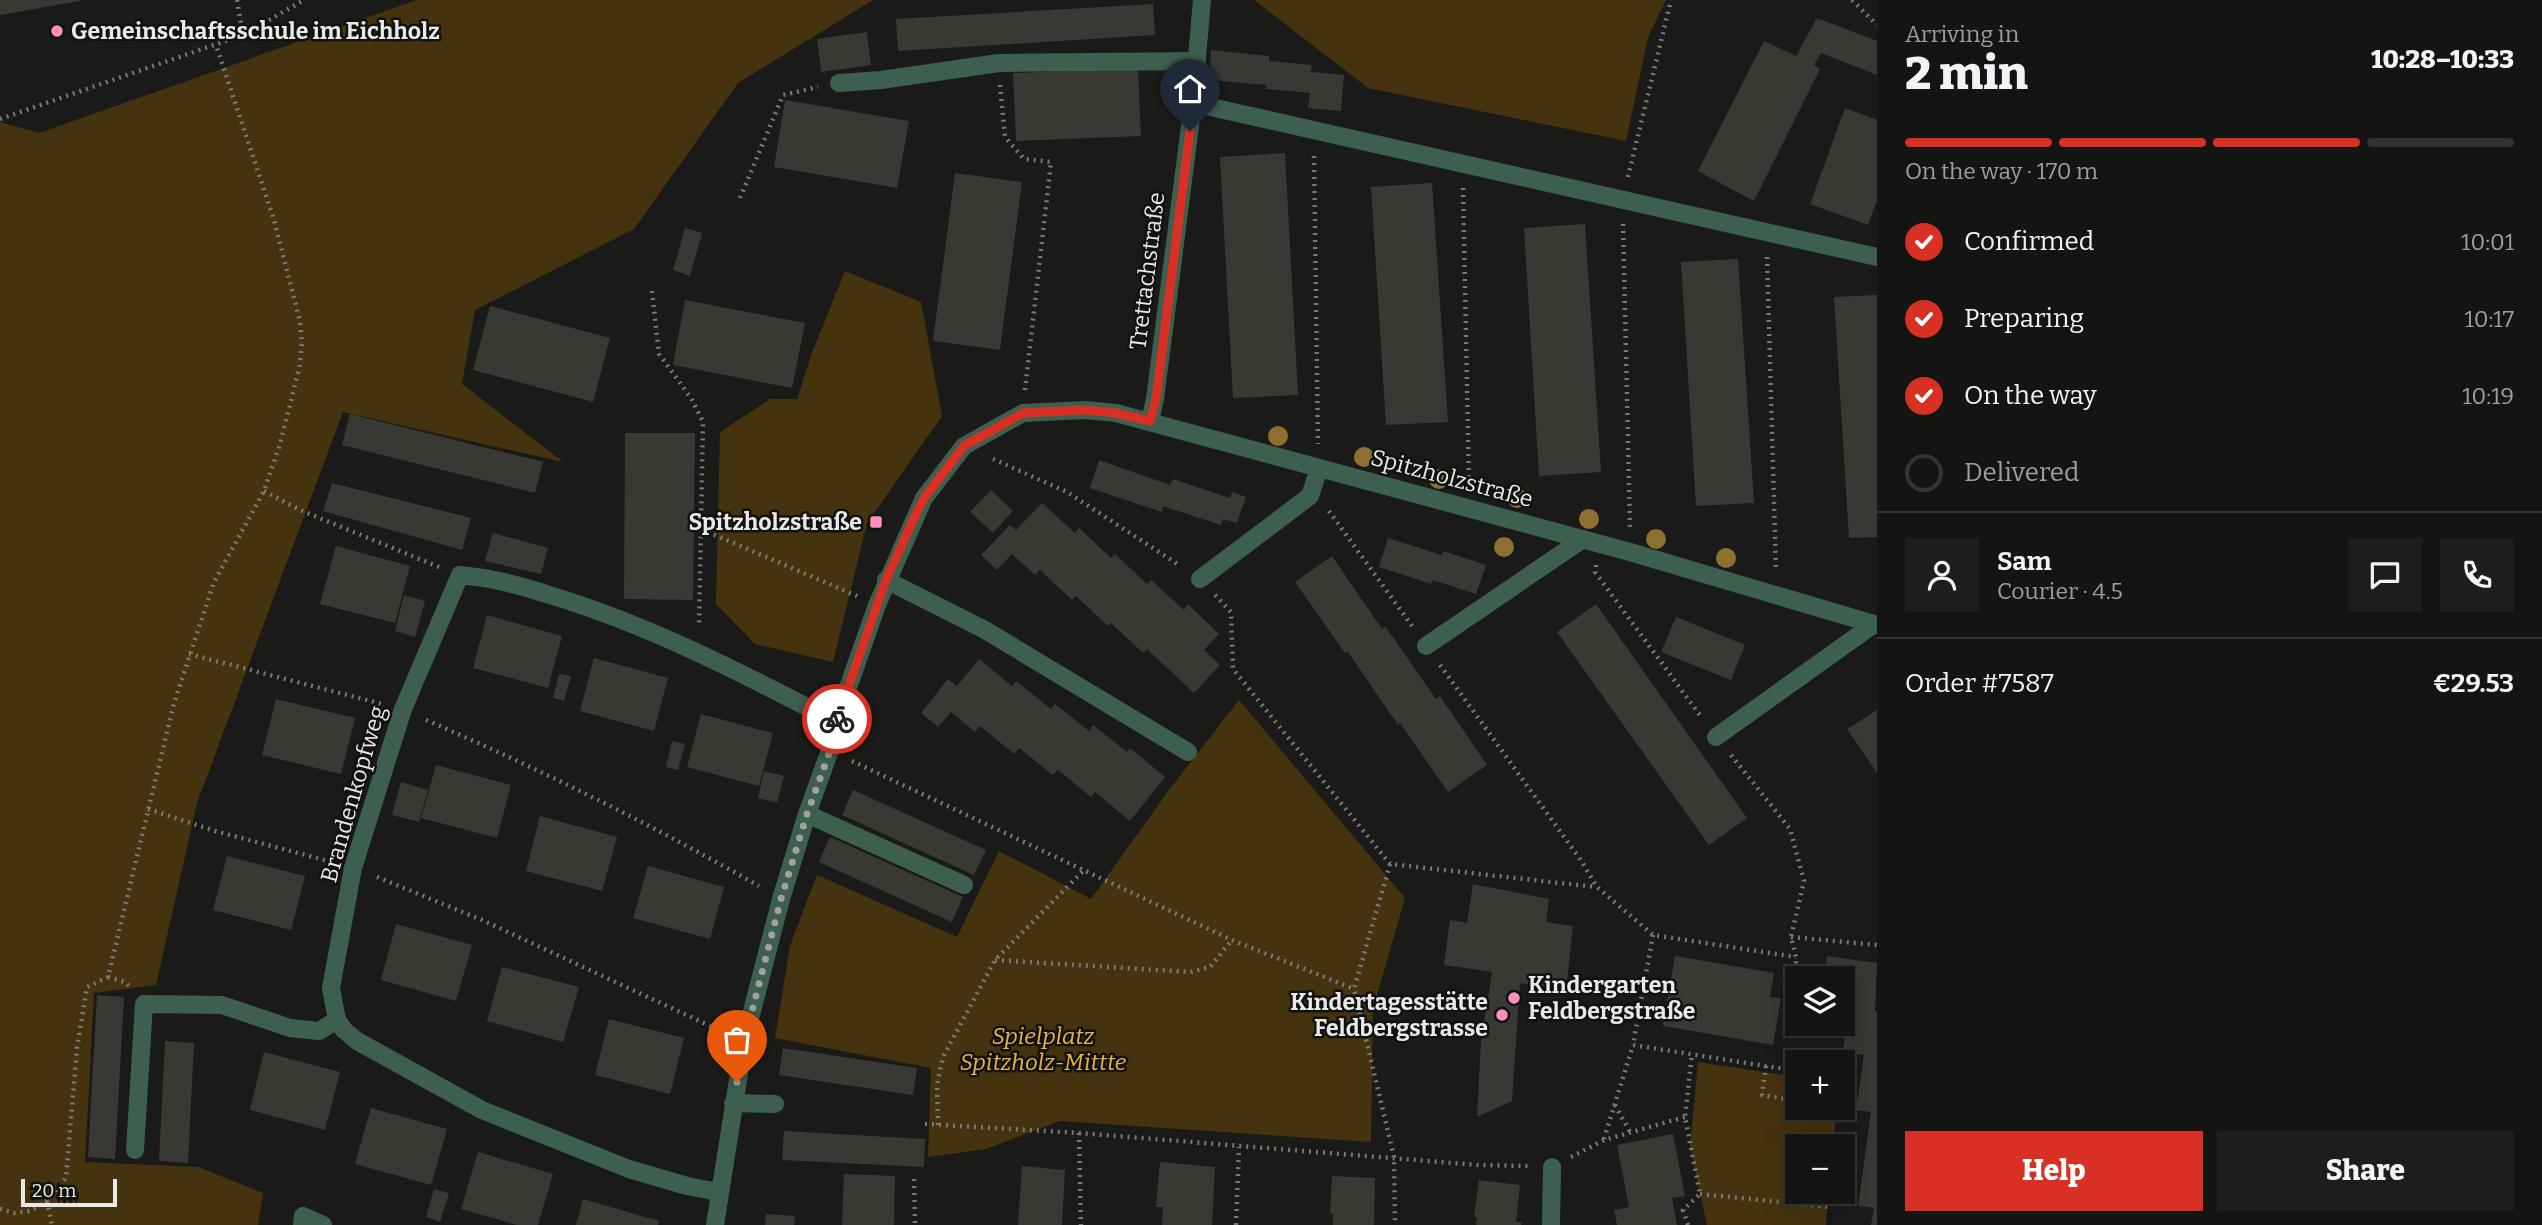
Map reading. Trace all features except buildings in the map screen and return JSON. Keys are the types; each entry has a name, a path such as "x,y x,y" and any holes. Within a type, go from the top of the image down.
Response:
{"street":[{"name":"Trettachstraße","path":"1150,421 1156,399 1193,103 1202,0"},
{"path":"839,83 881,80 999,63 1197,61"},
{"path":"1193,103 1877,257"},
{"name":"Spitzholzstraße","path":"715,1225 744,1042 781,899 830,751 836,722 886,580 924,498 964,446 1023,413 1085,410 1116,413 1150,421 1630,552 1876,625"},
{"path":"1200,579 1310,496 1319,468"},
{"path":"1426,646 1583,539"},
{"path":"460,575 491,577 594,609 699,651 836,722"},
{"name":"Brandenkopfweg","path":"337,1020 331,988 353,868 402,709 460,575"},
{"path":"886,580 985,630 1188,752"},
{"path":"1716,737 1876,625"},
{"path":"807,814 964,885"},
{"path":"135,1150 144,1004 222,1005 290,1028 319,1031 337,1020 357,1041 482,1111 629,1169 687,1186 719,1192"},
{"path":"733,1103 775,1104"},
{"path":"1551,1225 1552,1167"},
{"path":"302,1225 303,1216 323,1225"}],"path":[{"path":"237,0 243,35"},
{"path":"0,119 243,35 303,0"},
{"path":"1630,552 1623,200 1671,0"},
{"path":"1852,0 1877,25"},
{"path":"0,1209 15,1213 30,1211 47,1201 66,1178 77,1048 86,987 108,977 174,703 189,654 214,582 264,491 280,444 299,369 302,344 298,311 274,220 216,45"},
{"path":"999,63 1005,137 1024,159 1051,162 1023,413"},
{"path":"740,198 783,95 839,83"},
{"path":"1314,130 1319,468 1329,512 1580,859 1597,887 1653,935 1796,957"},
{"path":"1462,163 1469,508"},
{"path":"1766,231 1776,596"},
{"path":"652,291 659,354 691,398 703,422 699,651"},
{"path":"964,446 1067,492 1200,579 1231,612 1233,669 1390,864 1597,887"},
{"path":"264,491 300,510 460,575"},
{"path":"701,529 877,605"},
{"path":"189,654 402,709 534,767 676,838 781,899"},
{"path":"830,751 1233,940 1354,989"},
{"path":"148,809 215,831 353,868 482,920 744,1042"},
{"path":"1390,864 1354,989 1394,1157 1395,1225"},
{"path":"937,1125 937,1085 943,1057 995,960 1084,870"},
{"path":"1604,1140 1633,1045 1653,935"},
{"path":"1796,966 1791,937 1877,945"},
{"path":"995,960 1190,972 1210,967 1233,940"},
{"path":"1633,1045 1785,1069"},
{"path":"1692,1054 1685,1117 1700,1194"},
{"path":"1766,1066 1762,1095 1785,1099"},
{"path":"1615,1104 1630,1132"},
{"path":"925,1124 1079,1133 1478,1165 1552,1167 1604,1140 1685,1117"},
{"path":"1079,1133 1081,1225"},
{"path":"1236,1225 1239,1147"},
{"path":"914,1179 915,1225"},
{"path":"1688,1225 1683,1210 1700,1194 1831,1207"},
{"path":"47,1201 52,1225"}],"green space":[{"path":"417,0 873,0 738,83 634,229 475,310 462,384 563,462 343,412 197,803 156,985 94,993 85,1162 198,1167 263,1193 258,1225 0,1225 0,122 39,133"},
{"path":"1254,0 1666,0 1648,37 1626,141 1368,88"},
{"path":"845,271 921,302 942,416 867,523 833,662 755,644 716,604 720,432 770,399 797,399 812,353"},
{"name":"Spielplatz Spitzholz-Mittte","path":"1239,700 1405,898 1373,1009 1371,1142 1060,1121 986,1149 928,1157 931,1068 775,1038 790,946 817,875 957,937 999,851 1091,899 1169,790"},
{"path":"1698,1062 1785,1075 1785,1120 1836,1120 1834,1134 1785,1134 1785,1204 1827,1204 1826,1225 1707,1225 1690,1146"}],"way so far":[{"path":"737,1082 744,1042 781,899 830,751 837,719"}],"place":[{"name":"Gemeinschaftsschule im Eichholz","path":"57,31"},
{"name":"Spitzholzstraße","path":"876,522"},
{"name":"Kindergarten Feldbergstraße","path":"1514,998"},
{"name":"Kindertagesstätte Feldbergstrasse","path":"1502,1015"}],"route":[{"path":"837,719 886,580 915,516 924,498 964,446 1023,413 1085,410 1116,413 1150,421 1156,399 1190,131"}]}
